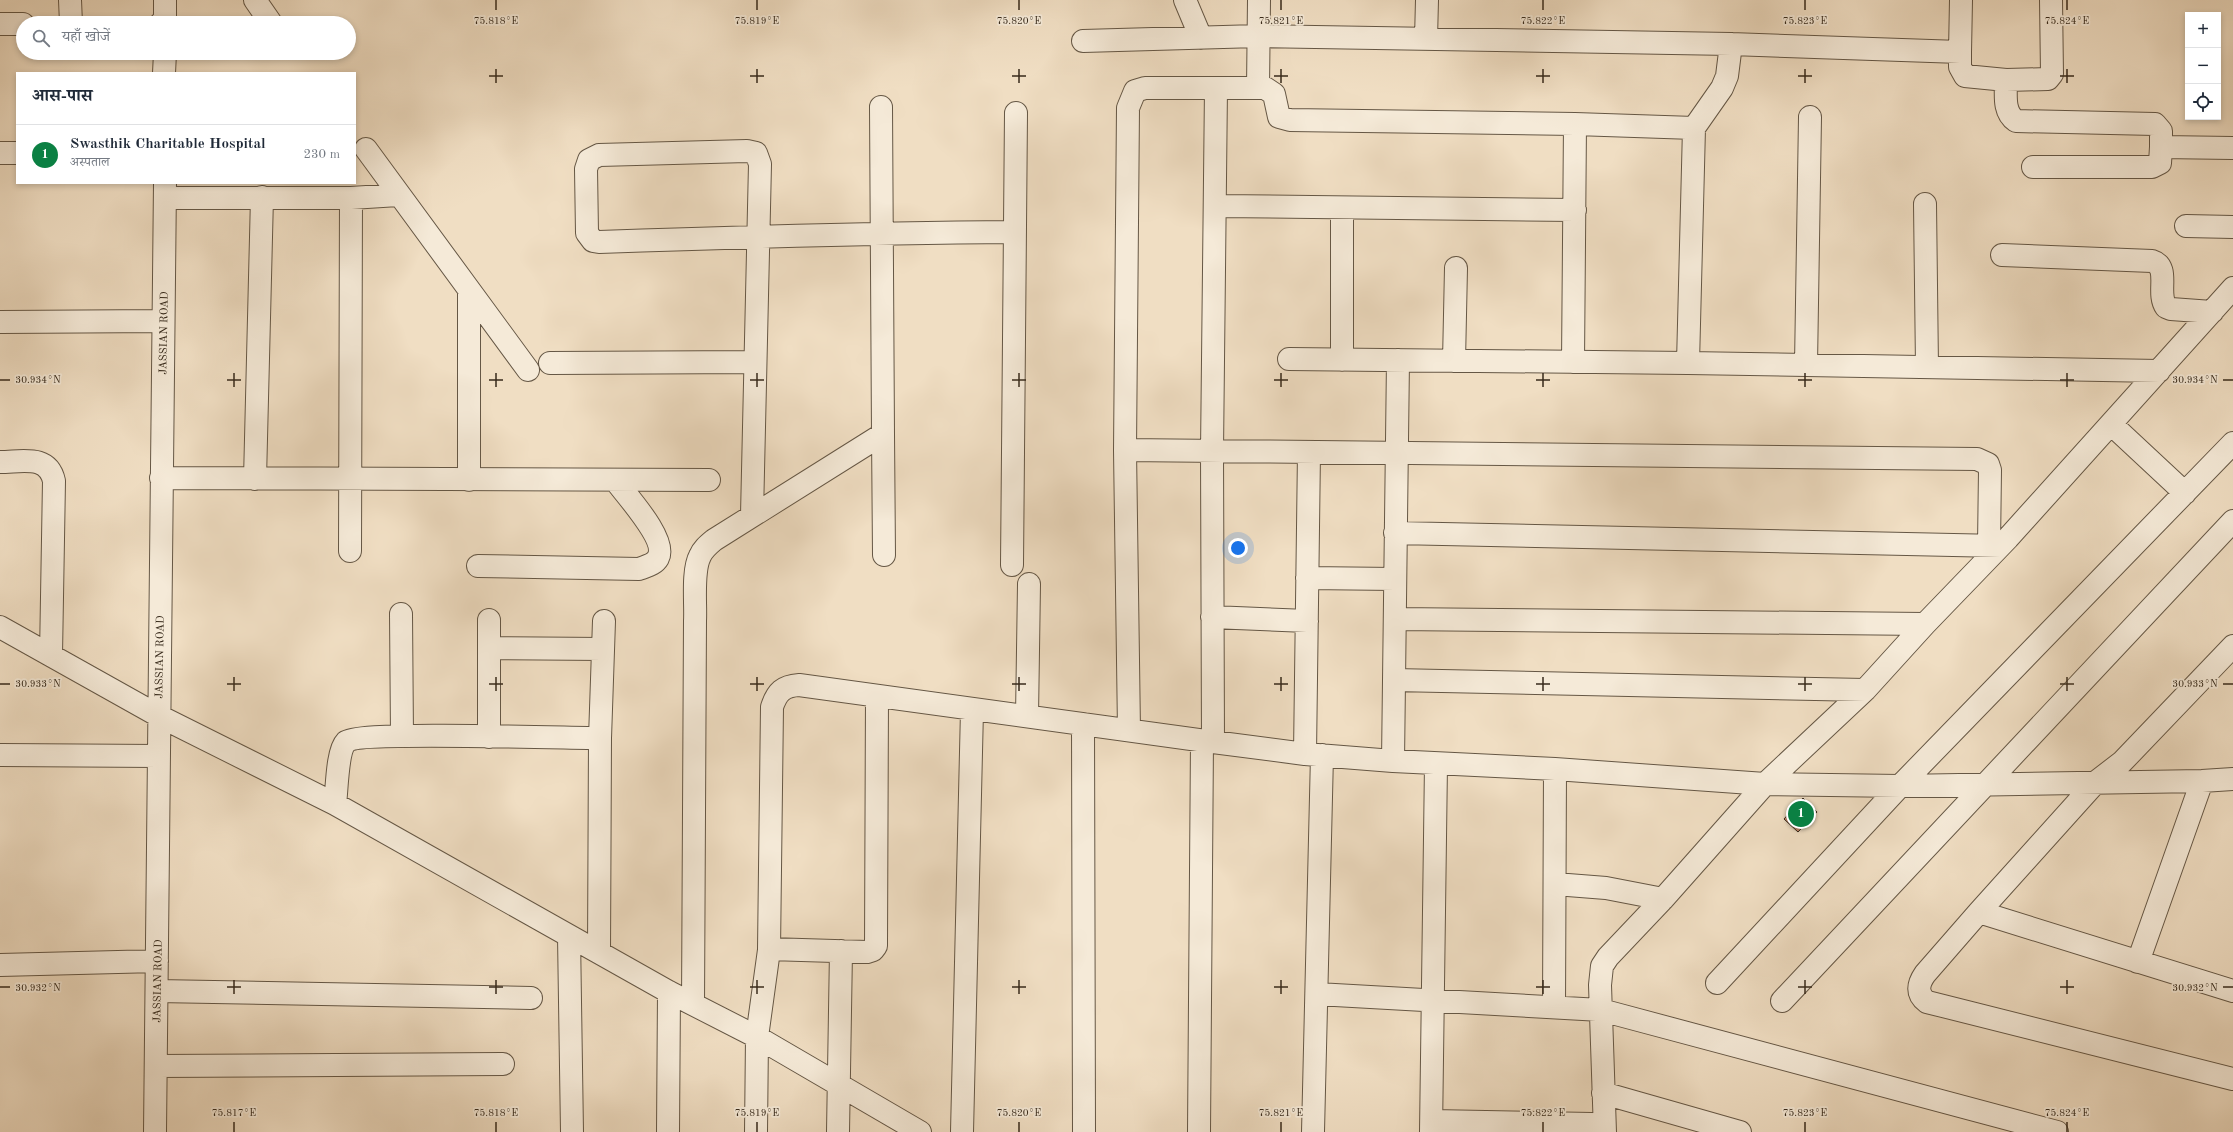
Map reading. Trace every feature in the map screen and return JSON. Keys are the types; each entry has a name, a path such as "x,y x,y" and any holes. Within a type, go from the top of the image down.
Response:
{"street":[{"path":"70,0 71,16"},
{"path":"165,0 165,16"},
{"path":"255,0 266,16"},
{"path":"1185,0 1201,38"},
{"path":"1258,88 1259,0"},
{"path":"1426,39 1427,0"},
{"path":"1961,0 1960,67 1965,76 2006,80 2048,79 2052,74 2051,0"},
{"path":"0,24 16,24"},
{"path":"1084,41 1258,36 1731,44 1960,52"},
{"path":"1688,363 1694,128 1722,88 1727,76 1731,44"},
{"path":"164,72 165,60"},
{"path":"2006,80 2007,108 2010,117 2016,121 2155,124 2160,131 2160,163 2152,167 2033,167"},
{"path":"1129,730 1125,450 1128,108 1130,99 1135,91 1145,88 1258,88 1270,90 1274,94 1276,110 1279,117 1284,120 1575,124 1694,128"},
{"path":"1199,1132 1212,617 1212,451 1216,206 1216,88"},
{"path":"881,107 884,555"},
{"path":"1012,565 1016,114"},
{"path":"1806,365 1810,117"},
{"path":"1573,362 1575,124"},
{"path":"2161,147 2233,148"},
{"path":"366,149 398,195 528,370"},
{"path":"752,515 755,362 758,236 760,164 756,153 752,151 599,155 593,157 587,164 587,233 592,241 758,236 883,233 1015,232"},
{"path":"0,153 16,153"},
{"path":"165,190 262,197 350,198 398,195"},
{"name":"JASSIAN ROAD","path":"155,1132 162,321 165,190"},
{"path":"255,479 262,197"},
{"path":"350,198 350,551"},
{"path":"1925,204 1927,366"},
{"path":"1216,206 1575,210"},
{"path":"1342,208 1342,360"},
{"path":"2186,226 2233,227"},
{"path":"2002,255 2152,261 2160,265 2162,271 2162,297 2166,307 2171,309 2212,312"},
{"path":"1454,361 1456,268"},
{"path":"1436,764 1431,1127 1598,1128 1603,1093 1600,975 1602,966 1608,957 1663,899 1765,784 1865,690 1995,546 2111,424 2233,288"},
{"path":"469,290 469,480"},
{"path":"0,322 162,321"},
{"path":"1289,359 1927,366 2159,371"},
{"path":"1393,761 1398,360"},
{"path":"550,363 755,362"},
{"path":"2111,424 2185,493"},
{"path":"693,1004 697,569 699,557 705,548 752,515 883,434"},
{"path":"1717,983 1900,786 2233,444"},
{"path":"1125,450 1977,459 1988,464 1990,470 1995,546"},
{"path":"1309,452 1307,620 1313,754 1317,994 1313,1132"},
{"path":"0,462 37,462 46,465 51,470 54,481 51,655"},
{"path":"161,478 708,480"},
{"path":"478,566 639,569 651,565 657,560 660,553 656,535 615,480"},
{"path":"1782,1001 2233,521"},
{"path":"1395,533 1995,546"},
{"path":"1307,578 1395,579"},
{"path":"1028,716 1029,584"},
{"path":"401,614 402,736"},
{"path":"1212,617 1307,620"},
{"path":"1395,619 1925,624"},
{"path":"489,620 489,738"},
{"path":"599,952 600,738 604,620"},
{"path":"0,627 159,716 335,804 670,992 757,1037 920,1132"},
{"path":"2233,646 2122,762 2096,782 1978,912 1920,982 1920,995 1927,1002 2233,1079"},
{"path":"489,648 603,649"},
{"path":"1394,680 1865,690"},
{"path":"756,1132 757,1037 769,949 772,707 775,697 780,691 788,686 799,685 1208,742 1313,754 1436,764 1555,769 1765,784 1900,786 2202,781 2233,779"},
{"path":"769,949 868,952 873,950 876,946 877,696"},
{"path":"962,1132 972,710"},
{"path":"1083,724 1084,1132"},
{"path":"335,804 343,747 348,741 364,737 600,738"},
{"path":"0,755 159,756"},
{"path":"1554,1007 1555,769"},
{"path":"2138,962 2202,781"},
{"path":"1555,884 1606,888 1663,899"},
{"path":"1978,912 2233,991"},
{"path":"570,936 572,1132"},
{"path":"838,1132 841,951"},
{"path":"0,965 157,961"},
{"path":"156,991 531,998"},
{"path":"668,1132 670,992"},
{"path":"1317,994 1601,1010 2057,1132"},
{"path":"156,1066 504,1064"},
{"path":"1603,1093 1740,1132"}],"building":[{"path":"1803,798 1817,812 1798,832 1784,819"}],"place":[{"name":"Swasthik Charitable Hospital","path":"1801,814"}]}
